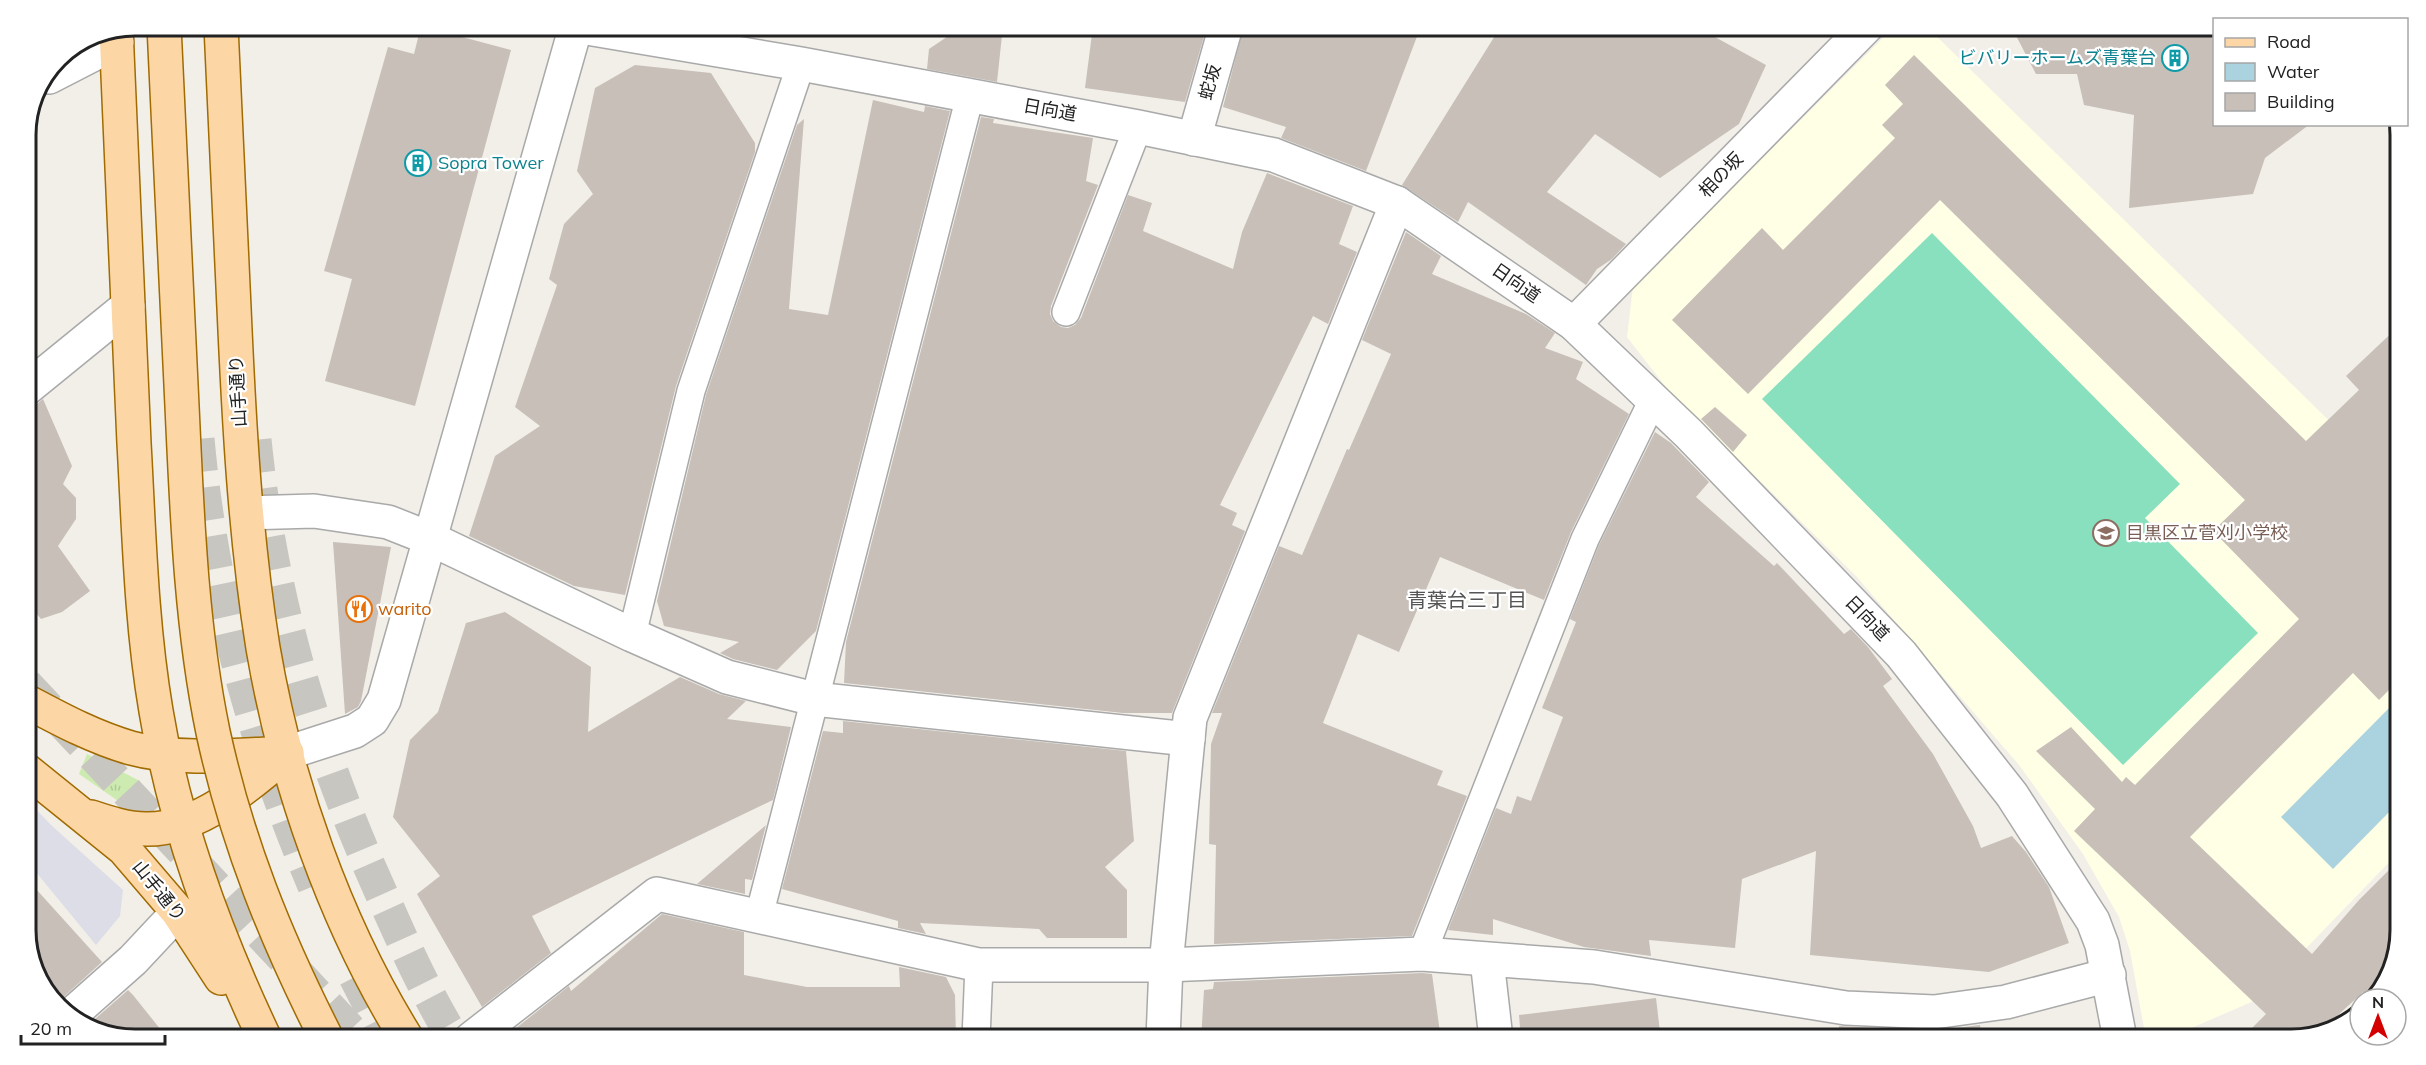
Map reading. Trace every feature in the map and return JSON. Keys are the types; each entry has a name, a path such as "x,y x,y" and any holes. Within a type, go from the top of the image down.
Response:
{"main road":[{"path":"164,36 185,457 196,621 203,674 213,732 242,843 281,948 322,1029"},
{"name":"山手通り","path":"220,36 239,422 264,650 287,753 313,842 370,975 401,1029"},
{"path":"116,38 140,552 156,711 182,824 220,935 258,1029"},
{"path":"36,706 79,729 132,748 165,754 287,753"},
{"path":"82,814 119,826 147,829 182,824 241,792 287,753"},
{"name":"山手通り","path":"36,778 124,849 178,912 256,1029"}],"street":[{"path":"287,753 355,732 372,720 384,700 572,36"},
{"name":"日向道","path":"634,36 801,64 1138,127 1274,155 1397,203 1574,324 1653,400 1901,654 2012,795 2093,921 2102,945 2109,975 2118,1029"},
{"name":"蛇坂","path":"1194,139 1223,36"},
{"name":"相の坂","path":"1574,324 1857,36"},
{"path":"62,69 106,41"},
{"path":"1163,1029 1166,965 1190,718 1397,203"},
{"path":"36,381 128,306"},
{"path":"248,513 325,513 388,522 430,539 632,635 727,677 814,699 1188,739"},
{"path":"485,1029 657,894 979,965 1166,965 1422,954 1594,967 1846,1008 1934,1012 2006,1002 2109,975"},
{"path":"77,1010 133,960 178,912"},
{"path":"1487,960 1495,1029"}],"lane":[{"path":"632,635 691,390 801,64"},
{"path":"759,916 970,96"},
{"path":"1066,312 1138,127"},
{"path":"1422,954 1585,539 1653,400"},
{"path":"976,1029 979,965"}],"shaded area":[{"name":"目黒区立菅刈小学校","path":"1885,36 1936,36 2390,480 2390,861 2256,1000 2189,1029 2144,1029 2130,951 2119,917 2083,854 2019,765 1856,576 1669,391 1627,337 1633,287"},
{"path":"36,809 123,890 120,916 96,945 36,872"}],"green space":[{"path":"1932,233 2180,484 2145,518 2258,633 2123,765 1762,399"},
{"path":"87,754 140,781 144,790 139,800 124,805 79,774"}],"water":[{"path":"2390,707 2390,811 2333,869 2281,817"}],"building":[{"name":"Sopra Tower","path":"418,36 458,36 511,50 415,406 325,381 352,279 324,271 388,47 414,54"},
{"path":"948,36 1002,36 997,82 927,69 929,49"},
{"path":"1092,36 1204,36 1185,102 1085,88"},
{"path":"1241,36 1417,36 1366,171 1281,138 1286,127 1223,107"},
{"path":"1495,36 1713,36 1766,65 1739,124 1660,178 1595,134 1547,192 1626,244 1612,259 1597,269 1586,285 1468,202 1458,222 1402,185"},
{"path":"2016,36 2213,36 2213,126 2307,126 2265,158 2253,194 2129,208 2134,115 2084,105 2077,74 2036,74"},
{"path":"1914,55 2306,441 2359,390 2346,376 2390,334 2390,689 2379,700 2353,673 2190,837 2312,954 2359,900 2390,869 2390,930 2388,949 2382,968 2371,987 2348,987 2348,1006 2333,1020 2304,1028 2251,1029 2266,1014 2074,831 2095,809 2036,751 2071,727 2122,782 2126,777 2135,785 2299,619 2213,531 2245,500 1940,200 1748,394 1672,320 1762,228 1783,250 1895,138 1882,125 1903,104 1885,85"},
{"path":"635,65 711,73 755,143 755,152 676,386 625,595 574,586 469,536 495,456 540,426 515,407 557,285 549,279 564,224 593,194 577,171 595,88"},
{"path":"873,100 924,112 925,106 950,111 816,631 777,670 733,659 720,653 739,642 664,626 657,601 706,395 797,125 804,119 789,309 828,315"},
{"path":"981,117 994,119 993,123 1093,138 1086,181 1098,185 1051,306 1050,314 1053,321 1061,327 1068,328 1075,325 1081,318 1128,195 1152,203 1143,231 1233,269 1242,232 1267,173 1353,206 1339,244 1357,252 1328,324 1313,316 1220,505 1237,513 1232,525 1245,531 1172,713 1123,713 844,683 846,642"},
{"path":"1406,232 1441,256 1432,274 1526,314 1555,333 1545,348 1583,362 1576,379 1629,414 1571,532 1544,600 1440,557 1399,652 1358,634 1323,723 1443,771 1437,785 1467,796 1412,936 1214,944 1216,845 1209,844 1211,744 1222,713 1212,713 1279,546 1302,555 1391,354 1362,340"},
{"path":"43,399 72,466 63,484 76,498 76,519 58,546 90,591 62,612 41,619 36,613 37,404"},
{"path":"1715,407 1747,435 1733,452 1701,419"},
{"path":"1655,432 1671,443 1709,482 1696,497 1774,566 1777,563 1844,634 1851,629 1868,647 1892,679 1883,686 1933,754 1973,826 1981,848 2012,836 2026,852 2049,887 2069,943 1989,972 1810,955 1816,851 1742,879 1735,948 1649,940 1651,956 1584,947 1493,919 1493,935 1448,930 1496,808 1511,814 1517,796 1531,801 1563,717 1542,708 1576,622 1570,619 1599,545"},
{"path":"333,542 391,547 361,701 358,707 345,714"},
{"path":"505,612 591,667 588,732 680,677 719,694 746,701 727,719 791,727 773,800 532,916 551,953 482,1007 417,894 440,876 393,817 410,740 438,712 466,623"},
{"path":"843,721 1126,751 1134,841 1105,867 1127,890 1127,938 1047,938 1039,929 920,923 926,934 898,928 898,921 782,889 823,731 843,733"},
{"path":"766,825 752,880 745,879 745,894 697,884"},
{"path":"36,889 102,962 63,997 46,974 41,962 36,936"},
{"path":"662,914 744,932 744,975 807,987 900,987 899,967 946,977 955,995 956,1029 515,1029 569,986 571,991"},
{"path":"1432,974 1440,1029 1202,1029 1204,990 1213,989 1214,982"},
{"path":"128,990 160,1029 116,1027 94,1020"},
{"path":"1656,998 1660,1029 1520,1029 1519,1015"},
{"path":"1980,1025 1981,1029 1949,1029"},
{"path":"1839,1026 1895,1029 1839,1029"}],"tunnel":[{"path":"198,439 214,554 239,667 273,778 314,886"},
{"path":"255,440 273,562 286,621 319,736 362,849 387,906 410,957 448,1029"},
{"path":"36,695 350,1029"},
{"path":"355,977 382,1029"}],"place":[{"name":"ビバリーホームズ青葉台","path":"2175,58"},
{"name":"Sopra Tower","path":"418,163"},
{"name":"目黒区立菅刈小学校","path":"2106,533"},
{"name":"warito","path":"359,609"}],"district":[{"name":"青葉台三丁目","path":"1467,600"}]}
